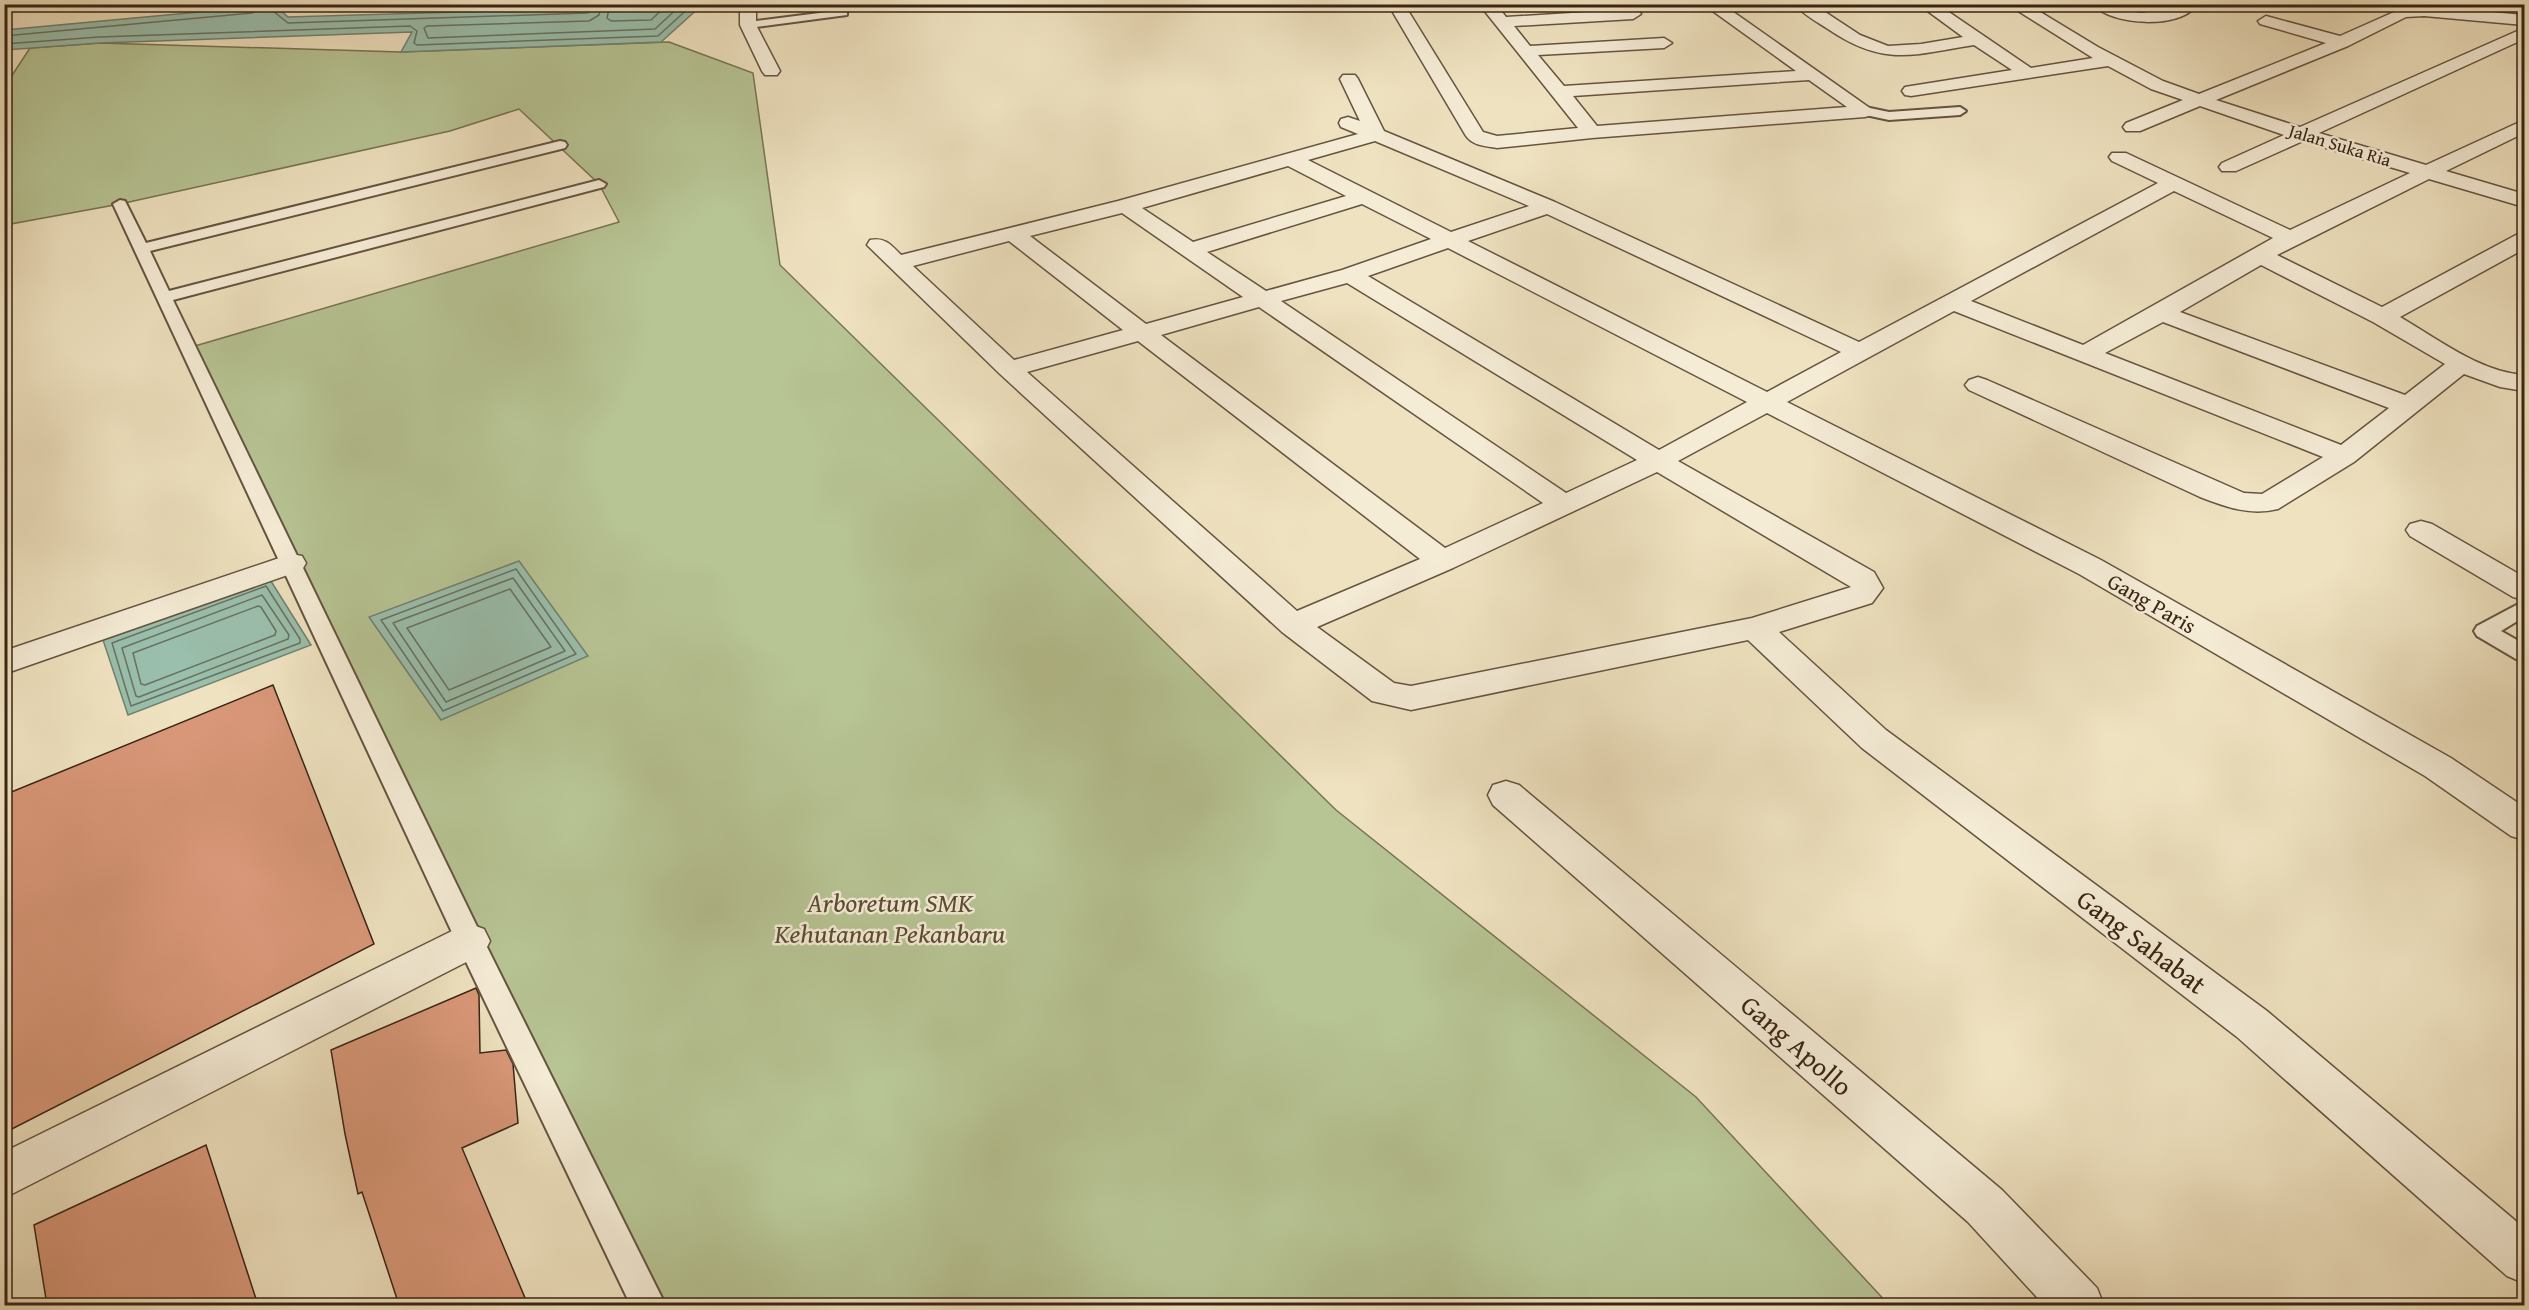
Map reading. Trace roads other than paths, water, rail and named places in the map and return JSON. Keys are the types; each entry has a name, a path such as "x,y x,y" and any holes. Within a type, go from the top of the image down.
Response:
{"street":[{"path":"748,4 748,25 771,70"},
{"path":"1395,4 1476,136 1483,140 1497,142 1592,132 1865,111"},
{"path":"1487,4 1592,132"},
{"path":"1711,4 1865,111"},
{"path":"1802,4 1862,42 1887,50 1910,50 1977,39"},
{"path":"1926,4 2027,73"},
{"path":"2015,4 2111,61"},
{"path":"2100,4 2123,16 2139,19 2184,10 2188,6 2186,4"},
{"path":"1502,22 1627,9 1664,43 1682,56"},
{"path":"2133,127 2342,42 2403,13 2412,11 2524,20"},
{"path":"2265,21 2342,42"},
{"path":"2229,167 2524,33"},
{"path":"1526,51 1664,43"},
{"path":"1911,92 2111,61"},
{"name":"Jalan Suka Ria","path":"2111,61 2157,85 2255,120 2524,201"},
{"path":"1699,68 1717,81"},
{"path":"1558,92 1812,75"},
{"path":"1349,79 1376,135"},
{"path":"1348,123 1548,206 1860,352"},
{"path":"2083,355 2161,313 2290,238 2524,126"},
{"path":"1350,275 1658,461 1863,579 1867,588 1861,596 1755,628 1411,698 1384,693 1293,624 1010,369 887,254 1013,234 1125,206 1376,135"},
{"path":"2119,157 2290,238"},
{"name":"Gang Paris","path":"1292,160 2090,567 2438,767 2524,826"},
{"path":"1293,624 1442,561 1658,461 2173,183"},
{"path":"1190,250 1363,197"},
{"path":"1125,206 1564,504"},
{"path":"1010,369 1350,275 1548,206"},
{"path":"1013,234 1442,561"},
{"path":"2382,317 2524,240"},
{"path":"2259,255 2382,317 2467,366 2509,382 2524,383"},
{"path":"1952,302 2344,456"},
{"path":"2161,313 2406,405"},
{"path":"1978,385 2210,491 2240,502 2268,503 2344,456 2406,405 2457,368 2467,366"},
{"path":"2421,530 2524,590"},
{"path":"4,663 291,563"},
{"name":"Gang Sahabat","path":"1755,628 1874,739 2252,1024 2524,1259"},
{"name":"Gang Apollo","path":"1506,795 1985,1206 2079,1305"},
{"path":"4,1176 470,941"}],"lane":[{"path":"748,25 843,13"},
{"path":"1865,111 1889,116 1960,111"},
{"path":"141,248 560,146"},
{"path":"165,297 598,184"},
{"path":"120,204 470,941 649,1305"},
{"path":"2524,608 2485,631 2524,654"}],"water":[{"path":"275,5 288,17 702,5 661,42 401,52 412,32 100,43 5,50 5,30"},
{"path":"519,561 588,656 441,720 369,617"},
{"path":"269,578 311,645 128,715 103,640"}],"park label":[{"name":"Arboretum SMK Kehutanan Pekanbaru","path":"890,918"}]}
